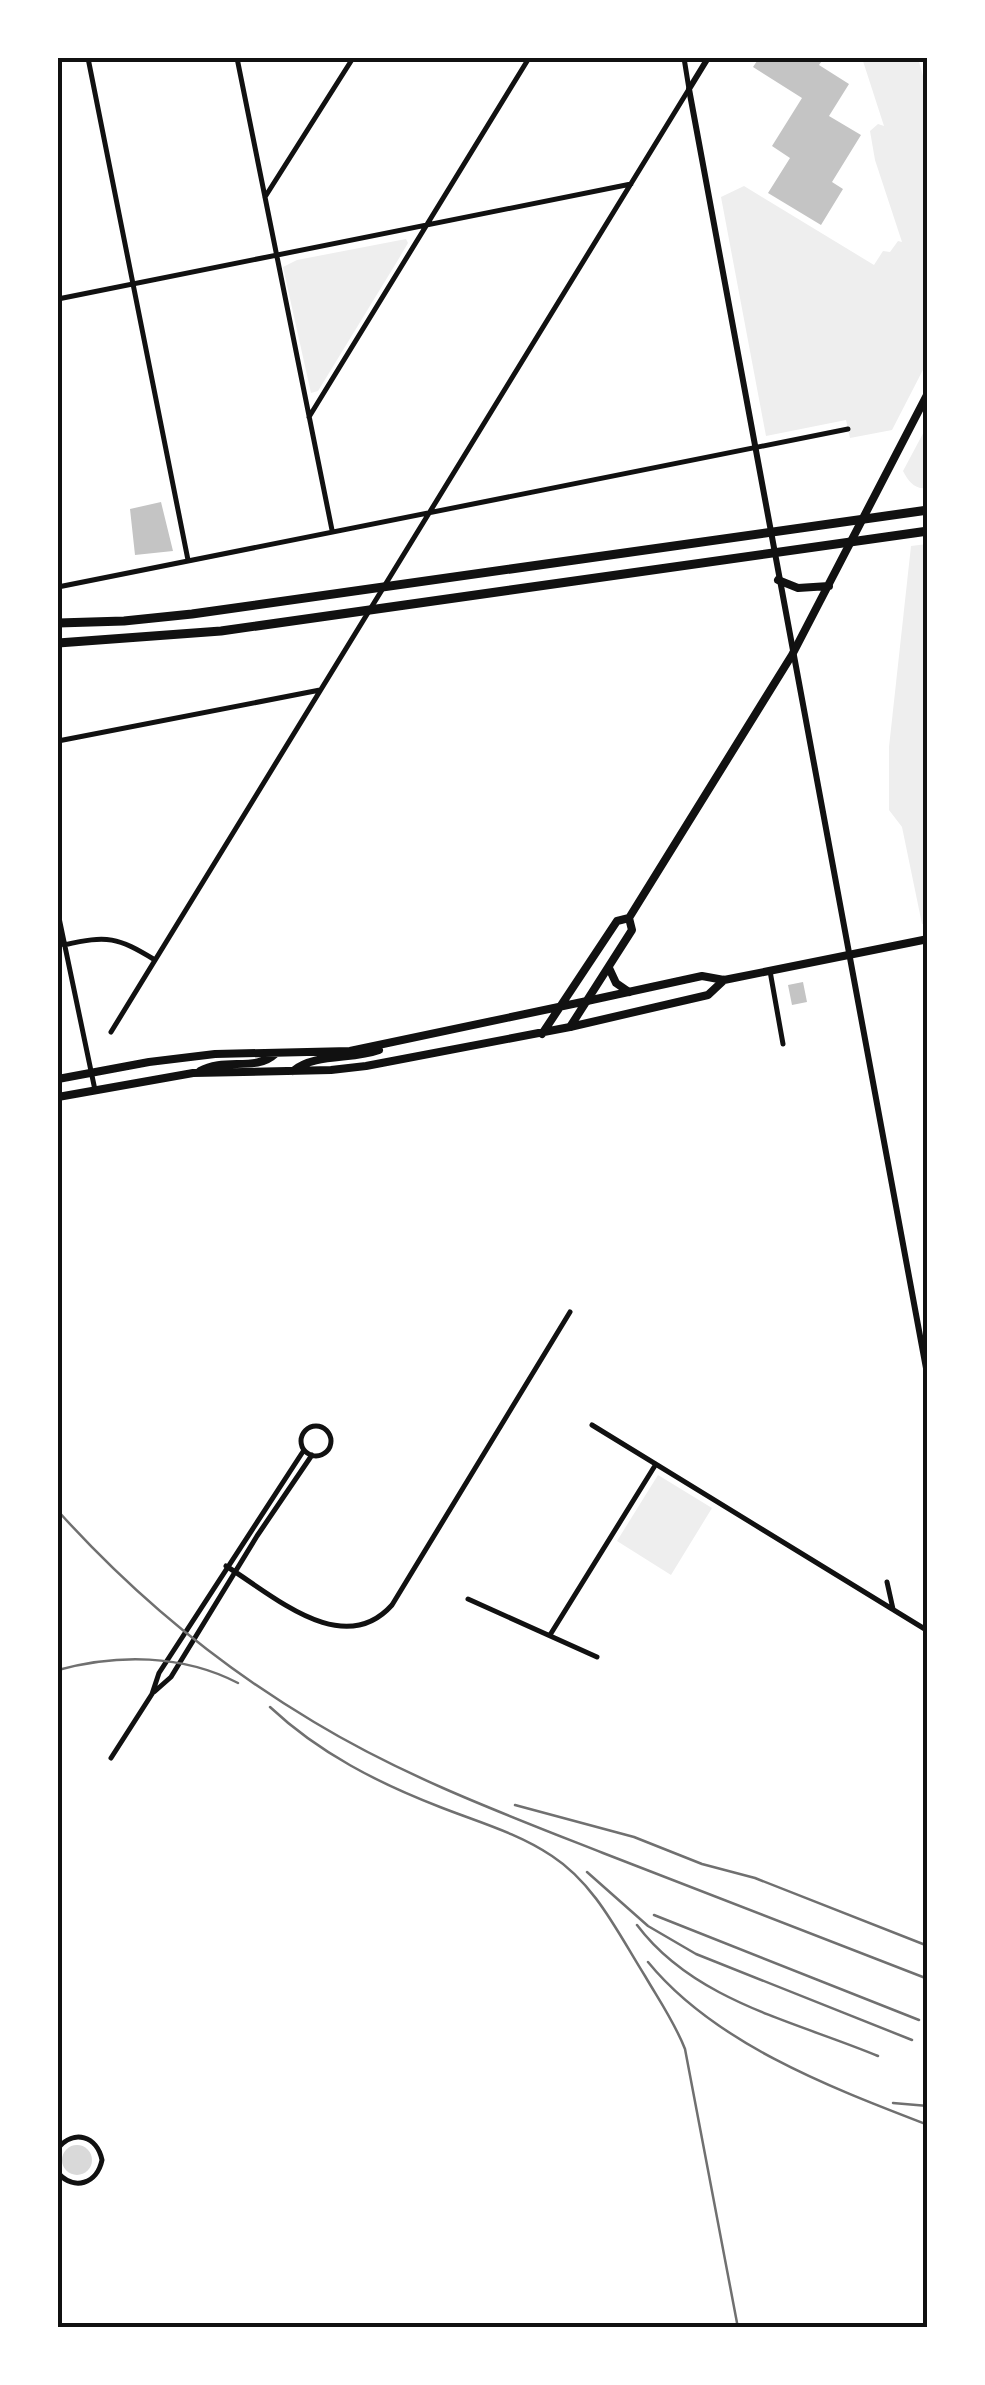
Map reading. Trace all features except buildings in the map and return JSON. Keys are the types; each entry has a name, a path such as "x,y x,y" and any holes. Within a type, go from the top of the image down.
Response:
{"highway":[{"path":"58,622 156,618 928,510"},
{"path":"58,643 171,637 928,531"}],"main road":[{"path":"542,1034 617,921 629,918 792,655 928,393"},
{"path":"778,580 798,588 829,586"},
{"path":"570,1028 632,930 629,918"},
{"path":"58,1079 166,1059 334,1053 702,976 724,980 924,939"},
{"path":"609,968 616,983 629,992"},
{"path":"58,1097 196,1073 366,1066 542,1034 708,995 724,980"},
{"path":"293,1071 308,1061 364,1056 386,1044"},
{"path":"196,1073 217,1063 265,1062 275,1054"}],"street":[{"path":"88,58 188,561"},
{"path":"237,58 332,532"},
{"path":"265,198 354,58"},
{"path":"309,417 528,58"},
{"path":"684,58 928,1378"},
{"path":"111,1032 708,58"},
{"path":"58,299 631,184"},
{"path":"58,586 848,429"},
{"path":"58,741 320,690"},
{"path":"58,914 94,1090"},
{"path":"64,945 109,938 126,942 156,960"},
{"path":"770,971 783,1044"},
{"path":"226,1566 317,1622 343,1628 369,1623 392,1605 570,1312"},
{"path":"592,1425 928,1631"},
{"path":"312,1426 326,1429 329,1448 312,1455 304,1450 304,1432 312,1426"},
{"path":"111,1758 226,1566 304,1450"},
{"path":"152,1694 171,1677 312,1455"},
{"path":"550,1635 656,1464"},
{"path":"887,1582 893,1610"},
{"path":"468,1599 597,1657"},
{"path":"58,2148 61,2139 89,2139 99,2148 102,2163 97,2175 83,2184 71,2183 58,2173"}],"shaded area":[{"path":"862,58 918,58 928,94 927,362 892,430 850,438 846,420 766,436 721,197 744,186 874,265 883,251 890,252 898,241 902,242 875,160 870,131 878,124 884,126"},
{"path":"406,239 408,243 318,391 311,393 283,267 297,260"},
{"path":"927,426 927,488 919,488 903,471"},
{"path":"927,544 928,923 922,924 902,827 889,810 889,747 911,546"},
{"path":"658,1475 712,1508 671,1575 617,1541"},
{"path":"77,2145 88,2149 92,2160 88,2171 77,2175 66,2171 62,2160 66,2149"}],"railway":[{"path":"58,1511 146,1599 210,1652 278,1700 348,1742 492,1809 928,1979"},
{"path":"58,1670 103,1661 149,1660 195,1666 238,1683"},
{"path":"270,1707 329,1753 372,1777 539,1848 567,1867 593,1895 685,2049 738,2328"},
{"path":"515,1805 634,1837 702,1864 755,1878 928,1946"},
{"path":"587,1872 648,1926 696,1954 912,2040"},
{"path":"654,1915 919,2020"},
{"path":"637,1925 660,1951 716,1991 878,2056"},
{"path":"648,1962 675,1991 741,2040 815,2079 928,2125"},
{"path":"893,2103 928,2106"}]}
